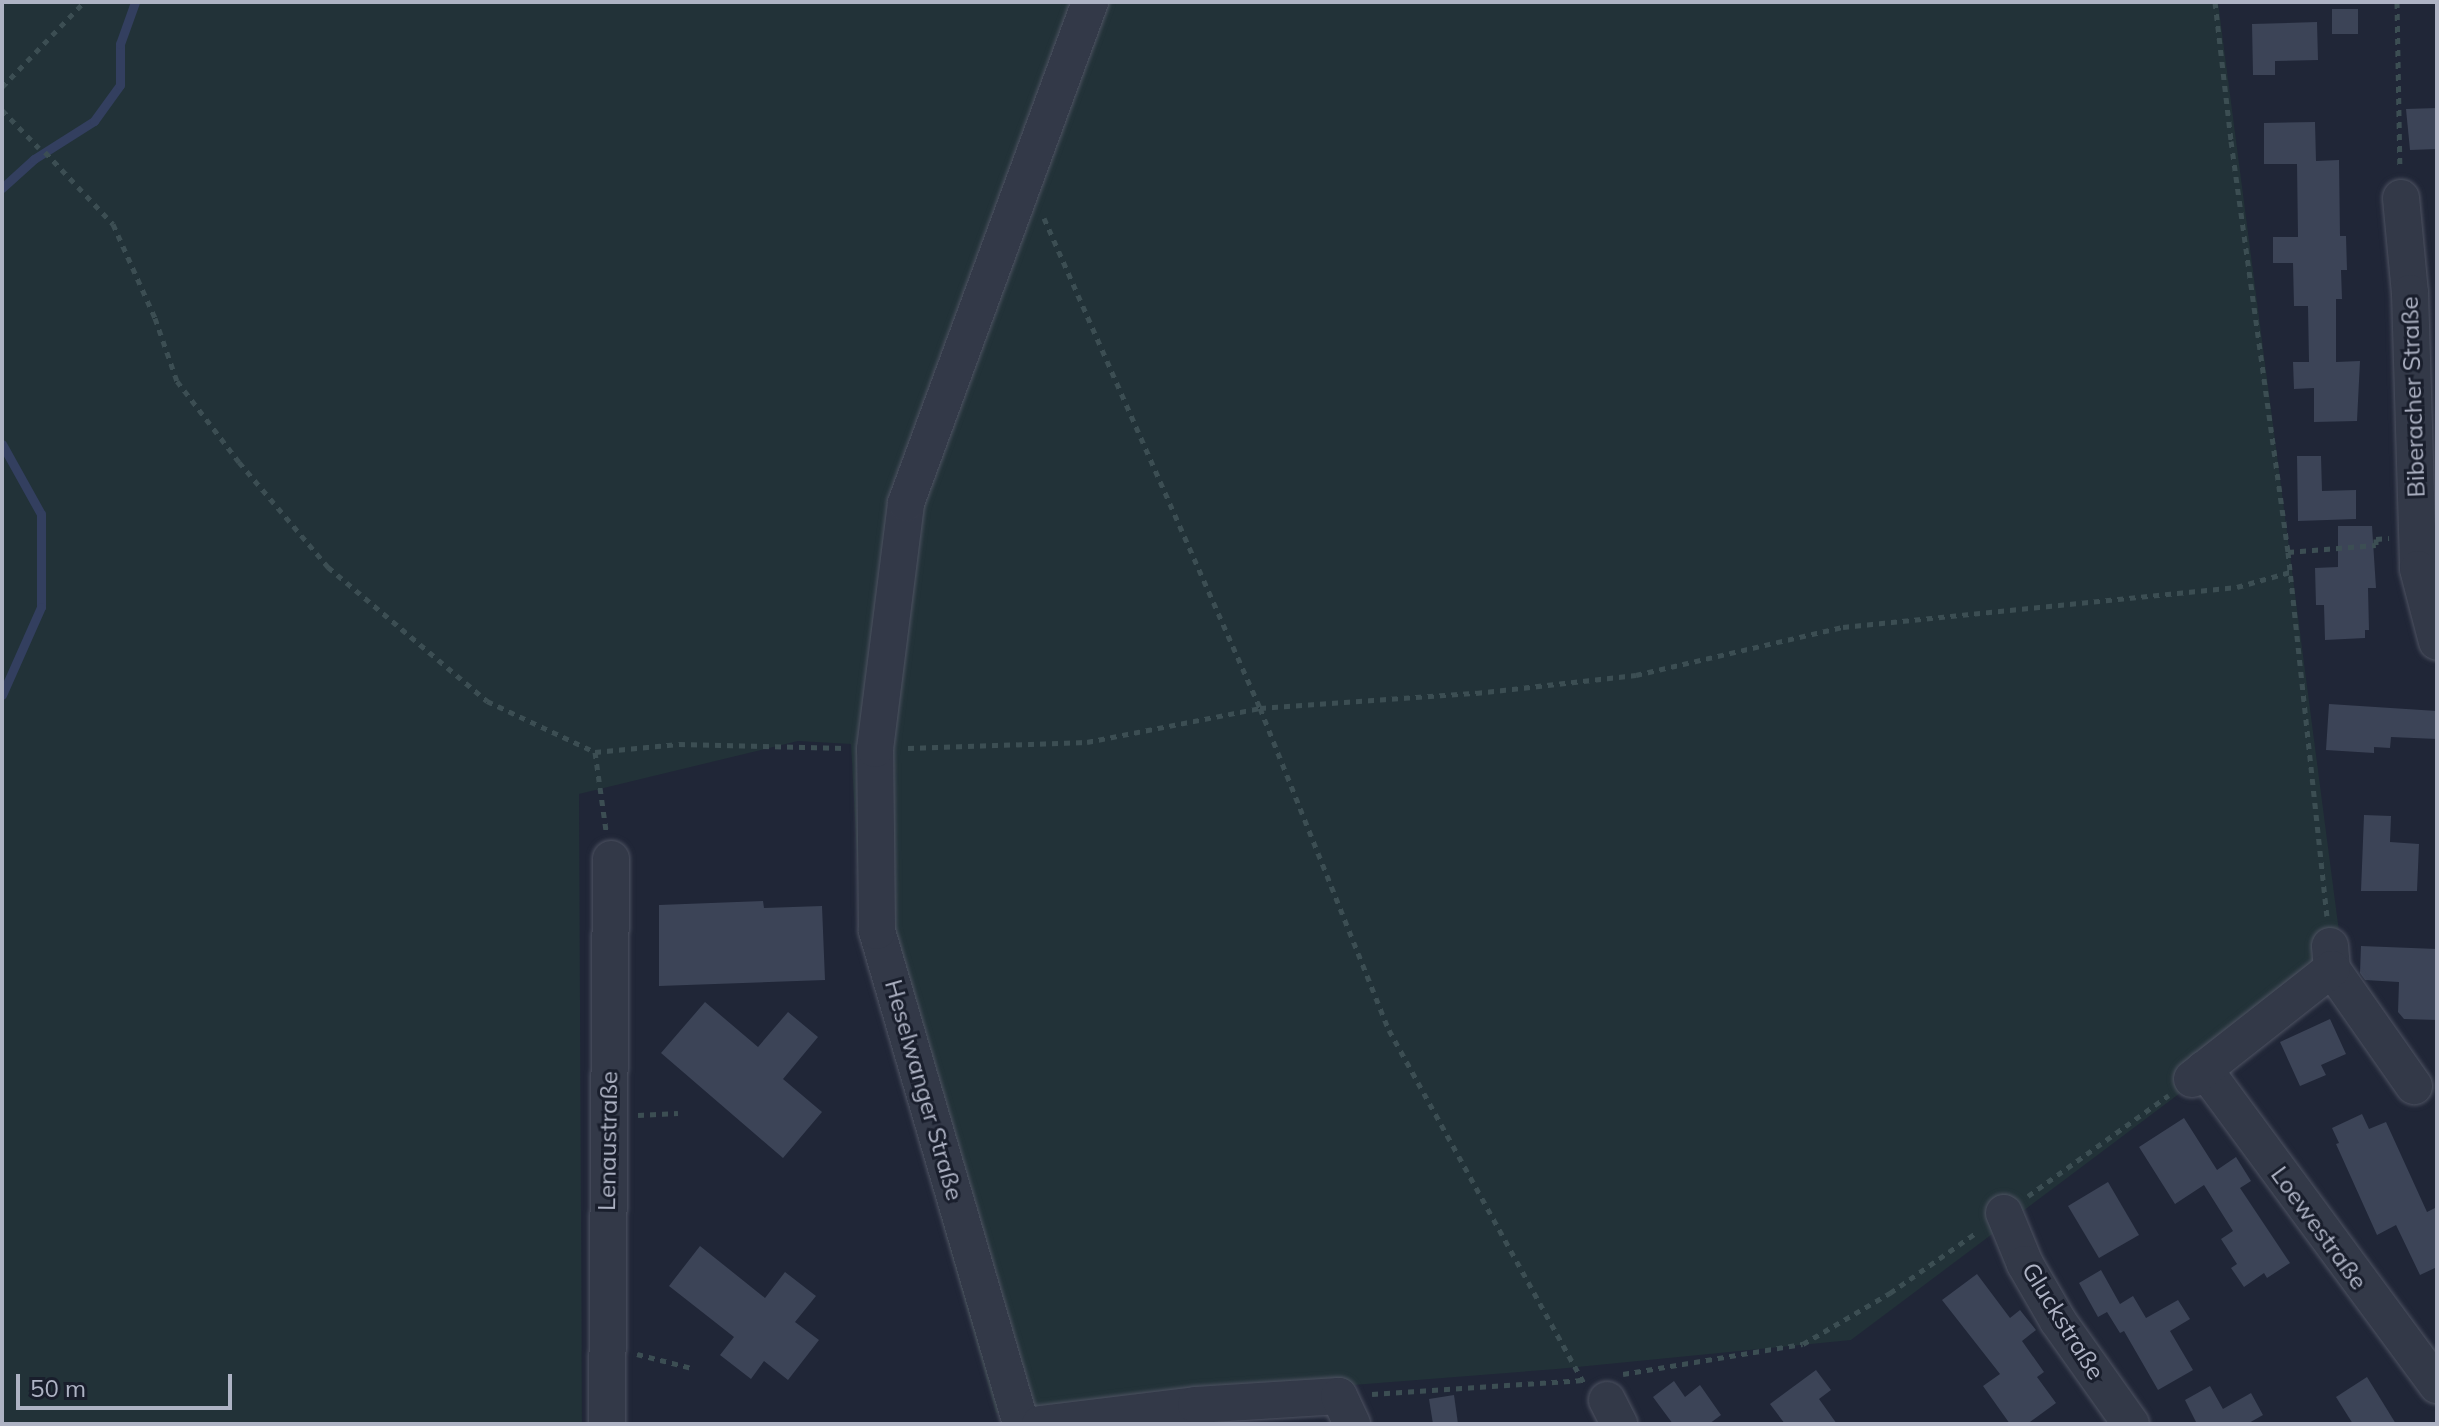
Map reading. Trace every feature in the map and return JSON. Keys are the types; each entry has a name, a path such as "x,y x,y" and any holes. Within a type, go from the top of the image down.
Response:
{"street":[{"name":"Heselwanger Straße","path":"1021,1424 877,931 875,749 906,503 1090,2"},
{"name":"Biberacher Straße","path":"2401,198 2410,293 2418,569 2437,642"},
{"name":"Lenaustraße","path":"607,1424 605,1346 611,859"},
{"path":"2198,1074 2331,957 2414,1086"},
{"name":"Loewestraße","path":"2198,1074 2437,1385"},
{"name":"Gluckstraße","path":"2004,1213 2025,1264 2058,1321 2131,1424"},
{"path":"1040,1424 1345,1410"}],"path":[{"path":"2,87 84,2"},
{"path":"2215,2 2231,141 2288,552 2331,957"},
{"path":"2397,2 2401,198"},
{"path":"2,110 113,224 155,318 177,381 239,462 328,567 487,701 595,752 679,744 875,749 1087,742 1260,708 1476,693 1636,675 1843,627 2237,587 2290,572"},
{"path":"1024,182 1034,195 1260,708 1389,1030 1603,1392"},
{"path":"2288,552 2376,545 2376,539 2417,537"},
{"path":"595,752 611,859"},
{"path":"1345,1410 1603,1392 1803,1344 1890,1293 2198,1074"},
{"path":"605,1346 692,1368"}],"shaded area":[{"path":"2,2 2218,2 2344,970 1851,1340 1557,1369 996,1413 861,931 851,744 798,741 579,794 582,1424 2,1424"}],"building":[{"path":"2332,9 2358,9 2358,34 2332,34"},
{"path":"2317,22 2318,60 2275,61 2275,75 2253,75 2252,24"},
{"path":"2437,108 2437,149 2410,150 2406,109"},
{"path":"2315,122 2316,161 2339,160 2340,236 2346,236 2347,270 2341,270 2342,299 2336,299 2336,362 2360,361 2357,421 2314,422 2314,388 2294,389 2293,362 2309,362 2308,306 2294,306 2293,263 2273,263 2273,237 2298,237 2297,164 2264,164 2264,123"},
{"path":"2297,456 2321,456 2322,491 2356,490 2356,519 2298,521"},
{"path":"2338,526 2372,526 2376,588 2368,588 2369,630 2365,630 2365,638 2325,640 2324,605 2316,605 2315,568 2338,567"},
{"path":"2329,704 2437,711 2437,739 2391,737 2390,748 2374,747 2374,753 2326,750"},
{"path":"2364,815 2391,816 2390,842 2419,844 2417,891 2361,891"},
{"path":"763,901 764,908 822,906 825,980 659,986 659,905"},
{"path":"2361,946 2437,949 2437,1020 2404,1019 2398,1012 2399,982 2365,980 2360,973"},
{"path":"705,1002 758,1047 788,1012 818,1037 783,1079 822,1112 783,1158 661,1053"},
{"path":"2330,1019 2346,1054 2321,1065 2326,1075 2300,1086 2280,1042"},
{"path":"2362,1114 2369,1129 2386,1122 2427,1212 2437,1207 2437,1267 2420,1275 2396,1225 2377,1235 2336,1144 2339,1143 2332,1128"},
{"path":"2184,1118 2217,1170 2236,1157 2251,1181 2240,1188 2290,1263 2267,1278 2264,1273 2244,1287 2231,1268 2237,1264 2221,1239 2233,1231 2204,1185 2175,1204 2139,1147"},
{"path":"2108,1182 2139,1235 2099,1258 2068,1206"},
{"path":"700,1246 765,1298 785,1272 816,1296 795,1322 819,1340 788,1380 764,1361 751,1379 720,1355 734,1337 669,1286"},
{"path":"2101,1270 2120,1304 2133,1296 2146,1318 2178,1300 2190,1319 2170,1331 2193,1370 2158,1390 2124,1331 2120,1333 2107,1312 2098,1317 2079,1283"},
{"path":"1977,1274 2010,1318 2020,1310 2036,1330 2022,1341 2044,1372 2037,1377 2056,1403 2027,1424 2010,1424 1983,1386 2000,1374 1942,1300"},
{"path":"1816,1370 1831,1390 1819,1399 1837,1424 1785,1424 1770,1404"},
{"path":"2367,1377 2396,1424 2353,1424 2336,1397"},
{"path":"1674,1381 1685,1397 1700,1385 1721,1415 1709,1424 1673,1424 1653,1397"},
{"path":"2210,1386 2223,1409 2251,1393 2263,1415 2247,1424 2197,1424 2185,1400"},
{"path":"1454,1395 1458,1424 1433,1424 1429,1399"}],"waterway":[{"path":"2,188 34,159 94,121 120,85 120,44 135,2"},
{"path":"2,444 41,514 41,607 2,695"}]}
